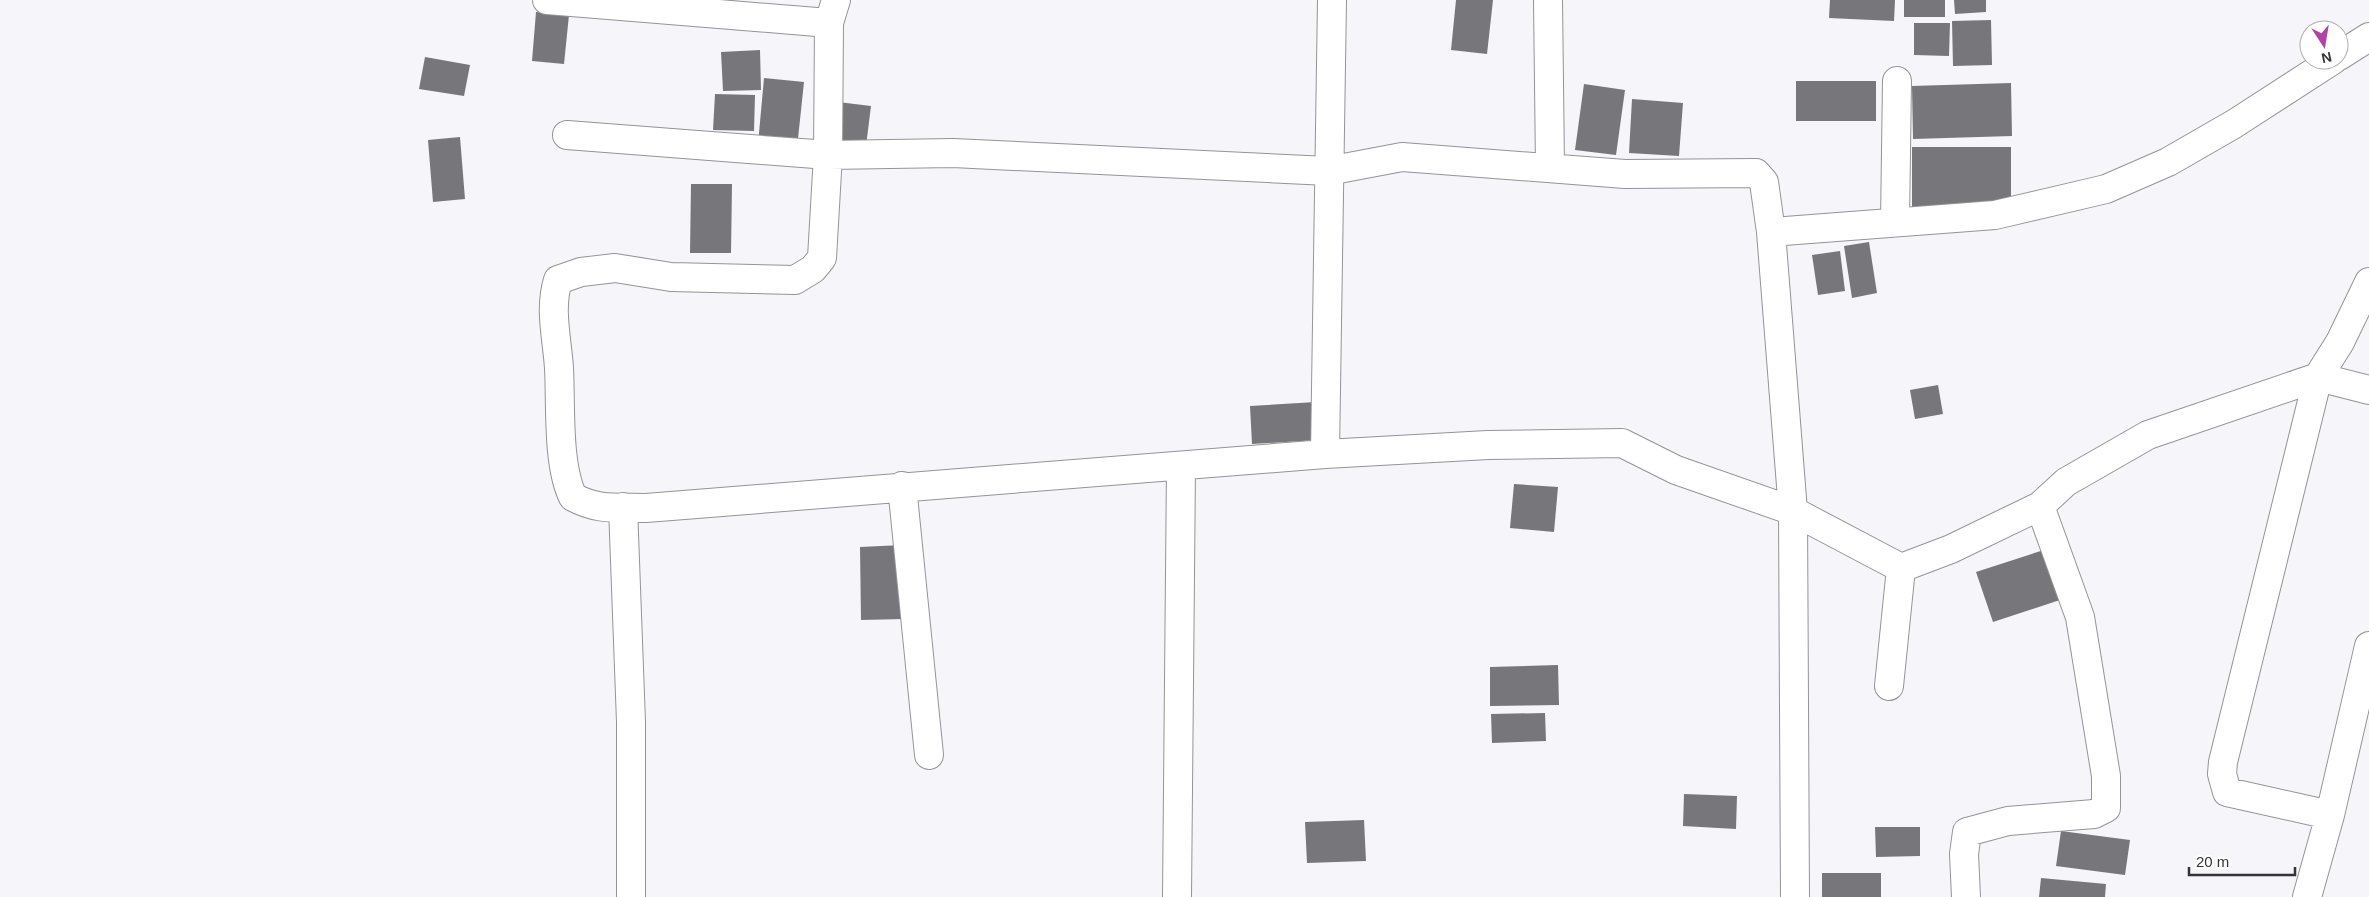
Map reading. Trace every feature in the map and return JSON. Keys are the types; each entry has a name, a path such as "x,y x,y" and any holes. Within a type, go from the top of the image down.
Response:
{"street":[{"path":"547,0 833,12 822,258 813,269 795,280 671,277 615,268 581,272 558,280 554,292 554,320 558,344 564,466 573,497 585,503 603,508 646,508 902,486 1326,454 1488,445 1622,443 1676,470 1793,510 1900,568 1951,549 2040,506 2066,482 2148,434 2330,380 2369,390"},
{"path":"1326,454 1328,171 1332,0"},
{"path":"1548,0 1550,167"},
{"path":"2349,50 2369,37"},
{"path":"1771,232 1995,215 2106,190 2168,162 2234,124 2318,70"},
{"path":"1895,222 1897,81"},
{"path":"568,135 828,155 953,153 1328,171 1402,157 1625,174 1756,173 1764,182 1771,232 1793,510 1795,897"},
{"path":"2321,812 2237,796 2227,792 2225,789 2223,762 2340,342 2369,282"},
{"path":"1177,897 1181,466"},
{"path":"902,486 929,755"},
{"path":"1966,897 1964,854 1967,832 2008,821 2094,814 2106,808 2106,776 2080,617 2040,506"},
{"path":"623,507 631,722 631,897"},
{"path":"1889,686 1900,568"},
{"path":"2307,897 2321,812 2369,646"}],"building":[{"path":"1456,0 1493,0 1487,54 1451,50"},
{"path":"1830,0 1895,0 1894,21 1829,18"},
{"path":"1904,0 1945,0 1945,17 1904,17"},
{"path":"1954,0 1986,0 1986,12 1955,14"},
{"path":"536,12 569,15 564,64 532,61"},
{"path":"1991,20 1992,65 1953,66 1952,21"},
{"path":"1914,23 1950,23 1949,56 1914,55"},
{"path":"760,50 761,90 723,91 721,52"},
{"path":"425,57 470,65 464,96 419,89"},
{"path":"764,78 804,82 797,148 758,144"},
{"path":"1796,81 1876,81 1876,121 1796,121"},
{"path":"2011,83 2012,136 1913,139 1912,86"},
{"path":"1584,84 1625,90 1616,155 1575,150"},
{"path":"715,94 755,95 754,131 713,130"},
{"path":"1632,99 1683,103 1679,156 1629,153"},
{"path":"838,102 871,106 866,146 833,142"},
{"path":"460,137 465,199 433,202 428,140"},
{"path":"1912,147 2011,147 2011,208 1912,207"},
{"path":"691,184 732,184 731,253 690,253"},
{"path":"1869,242 1877,293 1852,298 1844,246"},
{"path":"1840,251 1845,291 1818,295 1812,255"},
{"path":"1938,385 1943,414 1915,419 1910,390"},
{"path":"1316,402 1318,440 1252,444 1250,406"},
{"path":"1514,484 1558,487 1554,532 1510,528"},
{"path":"902,545 904,619 861,620 860,547"},
{"path":"2050,548 2066,598 1993,622 1976,572"},
{"path":"1558,665 1559,705 1490,706 1490,667"},
{"path":"1545,713 1546,741 1492,743 1491,714"},
{"path":"1684,794 1737,796 1736,829 1683,826"},
{"path":"1364,820 1366,861 1307,863 1305,822"},
{"path":"1875,827 1920,827 1920,856 1876,857"},
{"path":"2061,831 2130,840 2125,875 2056,866"},
{"path":"1822,873 1881,873 1881,897 1822,897"},
{"path":"2041,878 2106,884 2105,897 2039,897"}]}
